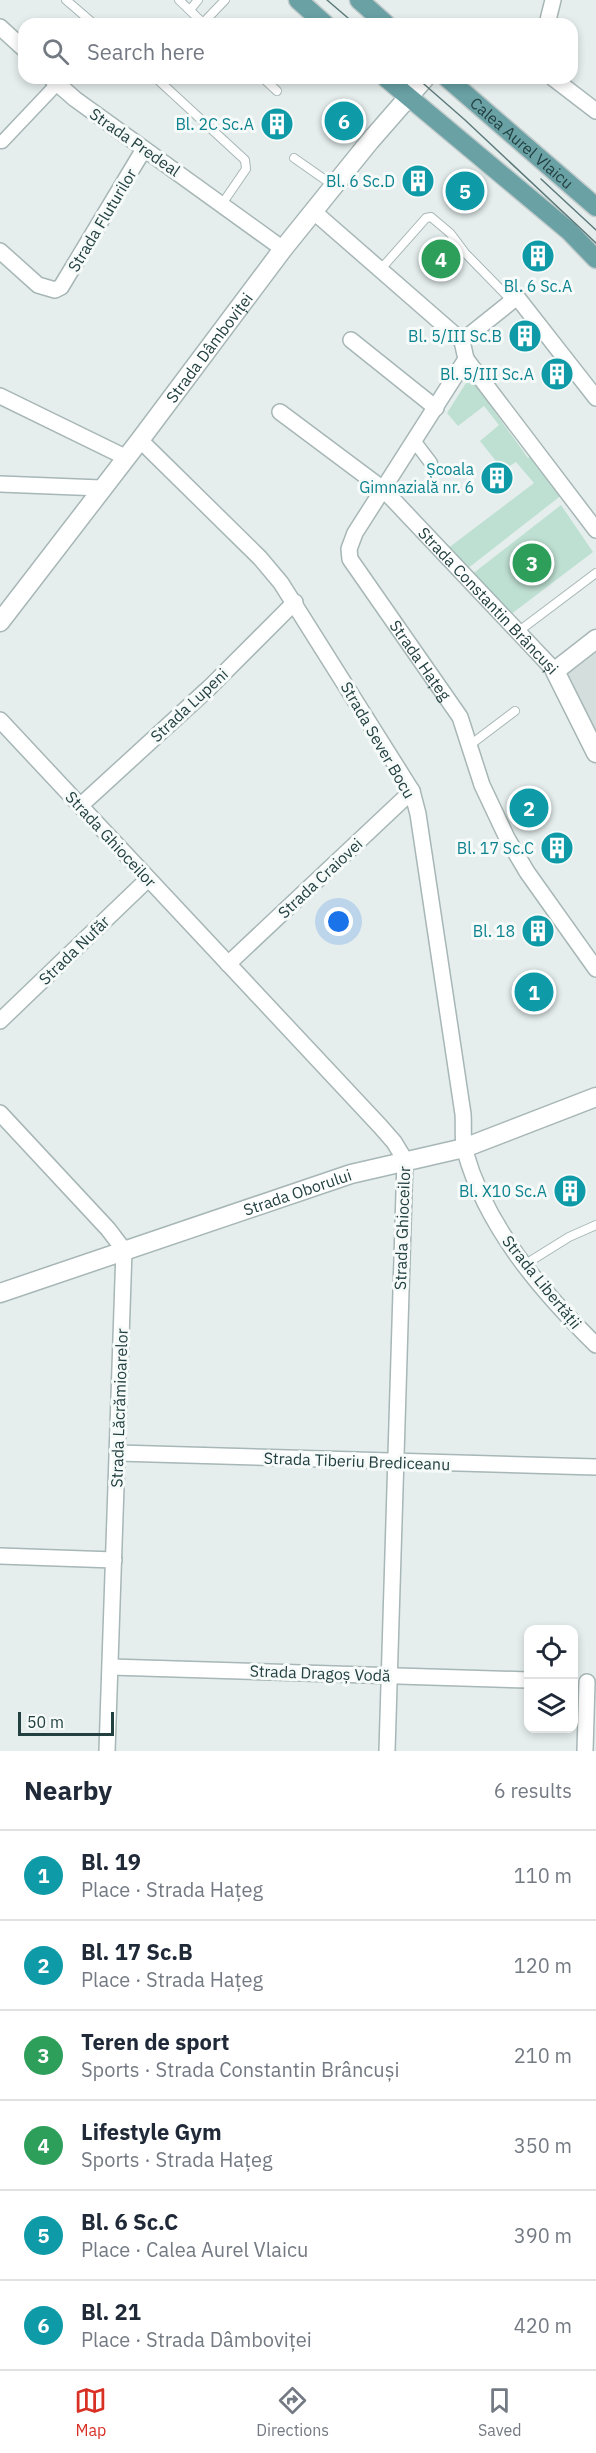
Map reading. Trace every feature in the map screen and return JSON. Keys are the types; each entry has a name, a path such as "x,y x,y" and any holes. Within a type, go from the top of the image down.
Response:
{"main road":[{"path":"298,0 318,18"},
{"path":"359,0 379,18"},
{"path":"393,84 569,231 596,259"},
{"name":"Calea Aurel Vlaicu","path":"454,84 596,207"}],"street":[{"path":"548,18 553,0"},
{"path":"0,27 18,44"},
{"path":"2,142 51,84"},
{"name":"Strada Predeal","path":"58,84 283,249"},
{"name":"Strada Dâmboviței","path":"0,622 283,249 420,84"},
{"path":"561,84 596,111"},
{"name":"Strada Fluturilor","path":"0,251 38,285 54,290 61,287 144,148"},
{"path":"313,211 462,341 466,359 596,530"},
{"path":"462,341 517,297 596,398"},
{"path":"351,340 436,408"},
{"name":"Strada Hațeg","path":"466,359 351,542 350,559 454,706 465,727 482,785 507,838 526,872 596,969"},
{"path":"0,396 125,457"},
{"name":"Strada Constantin Brâncuși","path":"280,412 383,489 519,631 555,671 596,753"},
{"name":"Strada Sever Bocu","path":"140,440 260,558 295,602 411,791 418,814 462,1106 464,1148"},
{"path":"415,442 431,463"},
{"path":"0,484 101,489"},
{"name":"Strada Lupeni","path":"80,806 210,687 295,602"},
{"path":"555,671 596,639"},
{"name":"Strada Ghioceilor","path":"0,720 380,1126 394,1142 405,1160 394,1462 387,1751"},
{"name":"Strada Craiovei","path":"228,964 411,791"},
{"name":"Strada Nufăr","path":"0,1021 148,879"},
{"name":"Strada Oborului","path":"0,1293 351,1174 464,1148 596,1097"},
{"path":"0,1113 108,1229 124,1250"},
{"name":"Strada Libertății","path":"464,1148 491,1214 524,1265 596,1345"},
{"name":"Strada Lăcrămioarelor","path":"107,1751 124,1250"},
{"name":"Strada Tiberiu Brediceanu","path":"118,1453 596,1467"},
{"path":"0,1556 114,1560"},
{"name":"Strada Dragoș Vodă","path":"111,1667 524,1680"},
{"path":"585,1682 585,1751"}],"lane":[{"path":"66,0 87,18"},
{"path":"179,0 197,18"},
{"path":"190,10 198,0"},
{"path":"208,18 225,0"},
{"path":"163,84 245,160 246,169 222,204"},
{"path":"269,84 277,91"},
{"path":"294,158 334,186"},
{"path":"380,270 426,218 430,217 450,233 465,253 509,298 517,297"},
{"path":"519,631 596,573"},
{"path":"470,745 515,711"},
{"path":"524,1265 569,1237 596,1225"}],"shaded area":[{"path":"596,645 596,731 566,670"}],"green space":[{"path":"471,375 492,401 489,404 528,458 532,455 563,494 467,569 447,549 534,483 516,462 503,470 480,441 499,425 484,406 458,426 447,413"},
{"path":"561,505 593,552 510,615 471,575"}],"tram line":[{"path":"327,0 348,18"},
{"path":"424,84 596,243"},
{"path":"541,179 596,230"}],"place":[{"name":"Bl. 21","path":"344,121"},
{"name":"Bl. 2C Sc.A","path":"277,124"},
{"name":"Bl. 6 Sc.D","path":"418,181"},
{"name":"Bl. 6 Sc.C","path":"465,191"},
{"name":"Bl. 6 Sc.A","path":"538,256"},
{"name":"Lifestyle Gym","path":"441,259"},
{"name":"Bl. 5/III Sc.B","path":"525,336"},
{"name":"Bl. 5/III Sc.A","path":"557,374"},
{"name":"Școala Gimnazială nr. 6","path":"497,478"},
{"name":"Teren de sport","path":"532,563"},
{"name":"Bl. 17 Sc.B","path":"529,808"},
{"name":"Bl. 17 Sc.C","path":"557,848"},
{"name":"Bl. 18","path":"538,931"},
{"name":"Bl. 19","path":"534,992"},
{"name":"Bl. X10 Sc.A","path":"570,1191"}]}
